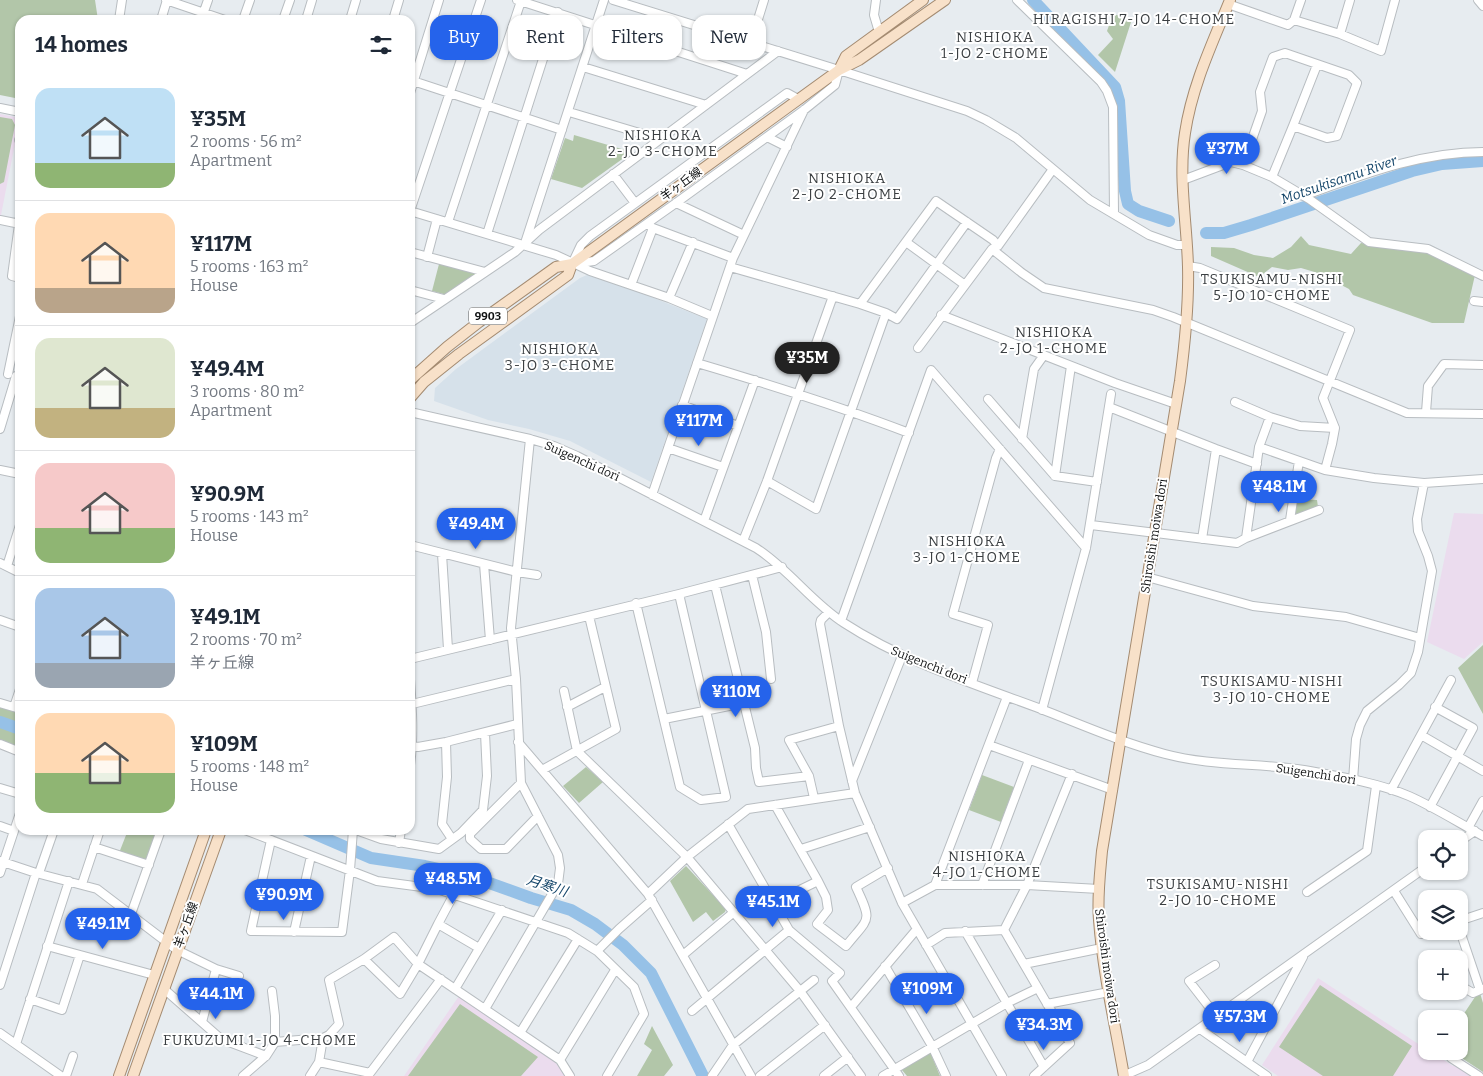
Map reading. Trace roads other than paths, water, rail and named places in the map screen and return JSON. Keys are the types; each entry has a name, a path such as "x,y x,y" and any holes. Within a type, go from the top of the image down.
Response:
{"main road":[{"name":"羊ヶ丘線","path":"839,70 846,56 923,0"},
{"name":"羊ヶ丘線","path":"415,376 479,322 556,268 572,264 798,99 945,0"},
{"name":"Shiroishi moiwa dori","path":"1124,1076 1109,992 1099,919 1102,851 1172,431 1186,323 1188,266 1183,180 1184,135 1196,82 1229,2"},
{"name":"羊ヶ丘線","path":"415,392 424,382 459,354 568,275 572,264"},
{"name":"羊ヶ丘線","path":"119,1076 204,835"},
{"name":"羊ヶ丘線","path":"133,1076 219,835"}],"street":[{"path":"120,15 122,0"},
{"path":"162,15 167,0 200,15"},
{"path":"202,15 208,0"},
{"path":"245,15 250,0"},
{"path":"286,15 290,0"},
{"path":"308,15 312,0"},
{"path":"352,15 356,0"},
{"path":"394,15 399,0"},
{"path":"415,72 439,0"},
{"path":"415,196 481,0"},
{"path":"599,15 604,0"},
{"path":"760,15 764,0"},
{"path":"876,0 874,15 879,32"},
{"path":"1017,0 1100,82 1107,92 1113,107 1114,214"},
{"path":"1229,2 1288,25 1294,20 1300,0"},
{"path":"1340,34 1350,0"},
{"path":"1294,20 1340,34 1381,51 1395,0"},
{"path":"1478,0 1483,6"},
{"path":"448,222 487,106 519,1 593,24"},
{"path":"617,1 692,24"},
{"path":"487,234 558,12"},
{"path":"524,244 593,35"},
{"path":"766,47 967,111 1016,138 1090,200 1149,235 1177,245 1187,246"},
{"path":"415,319 524,244 539,230 778,51"},
{"path":"682,53 747,74"},
{"path":"1243,165 1262,111 1260,92 1273,57 1285,53 1349,75 1357,83 1337,136 1327,138 1293,126"},
{"path":"1272,177 1317,65"},
{"path":"583,68 706,105"},
{"path":"572,264 594,262 650,226 676,203 804,110 834,85 839,70"},
{"path":"415,82 562,130"},
{"path":"572,264 577,252 586,241 634,203 787,92 798,99"},
{"path":"0,108 15,111"},
{"path":"652,494 733,258 804,110"},
{"path":"569,112 660,139"},
{"path":"767,137 787,147"},
{"path":"1306,198 1398,164 1461,152 1483,152"},
{"path":"1183,180 1231,162 1243,165 1272,177 1323,209 1369,242 1428,248 1483,276"},
{"path":"918,348 1053,169"},
{"path":"613,174 634,203"},
{"path":"860,304 936,201 993,240 995,247 1022,273 1044,288 1153,310 1407,413 1483,414"},
{"path":"676,203 744,235"},
{"path":"415,212 556,254 572,264 668,298 712,316"},
{"path":"426,257 437,219"},
{"path":"0,220 15,221"},
{"path":"730,267 860,304 897,319 967,222"},
{"path":"650,226 733,258"},
{"path":"631,285 650,226"},
{"path":"668,298 693,242"},
{"path":"906,242 965,284"},
{"path":"415,254 485,272"},
{"path":"15,255 12,276 15,277"},
{"path":"1188,266 1200,268 1350,330 1324,398 1335,428 1325,470"},
{"path":"415,291 444,299"},
{"path":"743,541 767,481 833,296"},
{"path":"1474,301 1483,302"},
{"path":"767,481 816,509 886,313"},
{"path":"941,316 1176,404"},
{"path":"0,429 15,349"},
{"path":"1022,439 1034,369 1044,356"},
{"path":"697,363 798,393 909,432"},
{"path":"1426,412 1428,386 1444,364 1483,365"},
{"path":"1055,476 1072,366"},
{"path":"841,621 931,370 1086,548"},
{"path":"704,521 755,380"},
{"path":"1042,710 1086,548 1111,394"},
{"path":"988,399 1055,476 1097,482"},
{"path":"1235,402 1300,426 1335,428"},
{"path":"682,405 738,426"},
{"path":"1109,407 1257,464"},
{"name":"Suigenchi dori","path":"415,413 530,439 554,446 577,456 769,556 829,612 869,639 902,656 1121,740 1166,755 1197,760 1304,770 1353,780 1408,796 1483,836"},
{"path":"1246,538 1260,447 1270,416"},
{"path":"485,1009 558,884 560,868 558,855 520,783 516,679 511,628 530,439"},
{"path":"1260,447 1325,470 1374,478 1424,483 1483,479"},
{"path":"668,448 723,467"},
{"path":"972,683 988,625 953,614 1000,449"},
{"path":"1202,539 1216,449"},
{"path":"1290,520 1299,461"},
{"path":"0,470 15,473"},
{"path":"1353,780 1356,739 1367,711 1399,686 1410,673 1418,652 1432,571 1418,531 1417,519 1424,483"},
{"path":"1091,525 1237,544 1246,538 1319,510"},
{"path":"15,536 3,564 15,570"},
{"path":"415,546 517,572 537,575"},
{"path":"442,554 448,649"},
{"path":"484,564 490,640"},
{"path":"415,658 679,594 782,567"},
{"path":"752,575 766,632 771,679"},
{"path":"1147,577 1253,606 1346,617 1420,638"},
{"path":"715,584 755,748 759,782 809,776"},
{"path":"636,603 680,787 701,800 726,797 679,594"},
{"path":"829,612 821,620 820,624 839,726 855,793 902,903 1002,1076"},
{"path":"542,770 616,729 589,616"},
{"path":"0,620 15,626"},
{"path":"852,782 902,656"},
{"path":"415,703 516,679"},
{"path":"1390,790 1451,680"},
{"path":"567,707 605,687"},
{"path":"564,691 577,751 687,857 800,991 861,1076"},
{"path":"936,886 1007,697"},
{"path":"0,703 15,707"},
{"path":"664,719 744,703"},
{"path":"1430,807 1456,756 1473,728 1435,707"},
{"path":"415,746 446,742 517,724"},
{"path":"814,798 809,776 789,740 839,726"},
{"path":"366,835 381,840 439,849 461,833 482,810 487,776 484,733"},
{"path":"1421,735 1483,771"},
{"path":"446,742 447,777 442,824 452,839"},
{"path":"518,742 650,898 751,1076"},
{"path":"0,744 15,750"},
{"path":"989,745 1113,790"},
{"path":"982,885 1029,760"},
{"path":"1004,930 1027,885 1072,774"},
{"path":"520,783 470,834 470,839 481,849 506,849 538,816"},
{"path":"1308,892 1368,851 1376,786"},
{"path":"0,788 15,792"},
{"path":"599,948 650,898 687,857 748,809 855,793"},
{"path":"1468,833 1472,829 1483,801"},
{"path":"775,805 826,896 828,910 817,924 846,946 867,920 867,911 856,888 888,868"},
{"path":"728,824 789,930 840,973 832,981 899,1076"},
{"path":"0,826 14,831"},
{"path":"801,849 870,827"},
{"path":"0,873 2,862 15,828"},
{"path":"0,985 52,835"},
{"path":"82,884 98,835"},
{"path":"132,914 159,835"},
{"path":"258,835 377,881 437,889 502,910 538,919 599,948 615,970 634,987 644,1014 608,1073 616,1076"},
{"path":"271,840 251,931 342,932 353,835"},
{"path":"399,843 400,835"},
{"path":"94,847 149,865"},
{"path":"294,932 311,856"},
{"path":"2,862 97,889 177,950 216,969 239,976"},
{"path":"1124,1076 1148,1065 1418,873"},
{"path":"16,1044 69,881"},
{"path":"773,903 818,881"},
{"path":"902,903 936,886 1027,885 1099,889"},
{"path":"1394,891 1418,928"},
{"path":"364,959 400,994 418,964 454,894"},
{"path":"455,990 502,910"},
{"path":"683,955 734,912"},
{"path":"1468,918 1483,913"},
{"path":"438,924 479,948"},
{"path":"851,1007 917,929"},
{"path":"692,1011 708,1000 789,930"},
{"path":"926,945 945,933 1004,930"},
{"path":"1004,930 1070,1043 1034,1076"},
{"path":"966,932 1044,1067"},
{"path":"275,1042 323,1038 329,1035 339,1024 329,980 364,959 394,937 418,964 560,1060 570,1076"},
{"path":"520,1033 578,939"},
{"path":"1463,940 1482,990 1473,993 1468,990"},
{"path":"47,946 154,975"},
{"path":"1024,964 1102,948"},
{"path":"30,999 62,1010 80,955"},
{"path":"1247,1062 1304,955"},
{"path":"1215,964 1189,981 1216,1017"},
{"path":"886,966 932,1046 946,1076"},
{"path":"202,1022 216,969"},
{"path":"560,1060 615,970"},
{"path":"319,1062 370,1074 441,979"},
{"path":"712,1075 733,1044 814,980"},
{"path":"883,1076 1007,1003 1038,988"},
{"path":"164,989 220,1039 266,1056"},
{"path":"242,1076 266,1056 275,1042 275,1016 272,991"},
{"path":"1047,1004 1109,992"},
{"path":"760,1076 825,1025"},
{"path":"1200,1029 1267,1076"},
{"path":"0,1033 61,1076"},
{"path":"310,1076 319,1062 323,1038"},
{"path":"66,1076 73,1056"},
{"path":"824,1076 848,1057"},
{"path":"1454,1060 1479,1076"}],"waterway":[{"path":"1033,0 1115,87 1119,101 1125,191 1128,204 1139,211 1169,221"},
{"name":"Motsukisamu River","path":"1206,233 1224,233 1251,225 1412,171 1442,164 1483,161"},
{"name":"月寒川","path":"0,722 15,727"},
{"name":"月寒川","path":"318,835 371,858 425,866 467,875 571,910 595,924 623,945 651,973 703,1076"}],"district":[{"name":"HIRAGISHI 7-JO 14-CHOME","path":"1134,19"},
{"name":"NISHIOKA 1-JO 2-CHOME","path":"995,46"},
{"name":"NISHIOKA 2-JO 3-CHOME","path":"663,144"},
{"name":"NISHIOKA 2-JO 2-CHOME","path":"847,186"},
{"name":"TSUKISAMU-NISHI 5-JO 10-CHOME","path":"1272,288"},
{"name":"NISHIOKA 2-JO 1-CHOME","path":"1054,340"},
{"name":"NISHIOKA 3-JO 3-CHOME","path":"560,358"},
{"name":"NISHIOKA 3-JO 1-CHOME","path":"967,550"},
{"name":"TSUKISAMU-NISHI 3-JO 10-CHOME","path":"1272,690"},
{"name":"NISHIOKA 4-JO 1-CHOME","path":"987,864"},
{"name":"TSUKISAMU-NISHI 2-JO 10-CHOME","path":"1218,892"},
{"name":"FUKUZUMI 1-JO 4-CHOME","path":"260,1040"}]}
